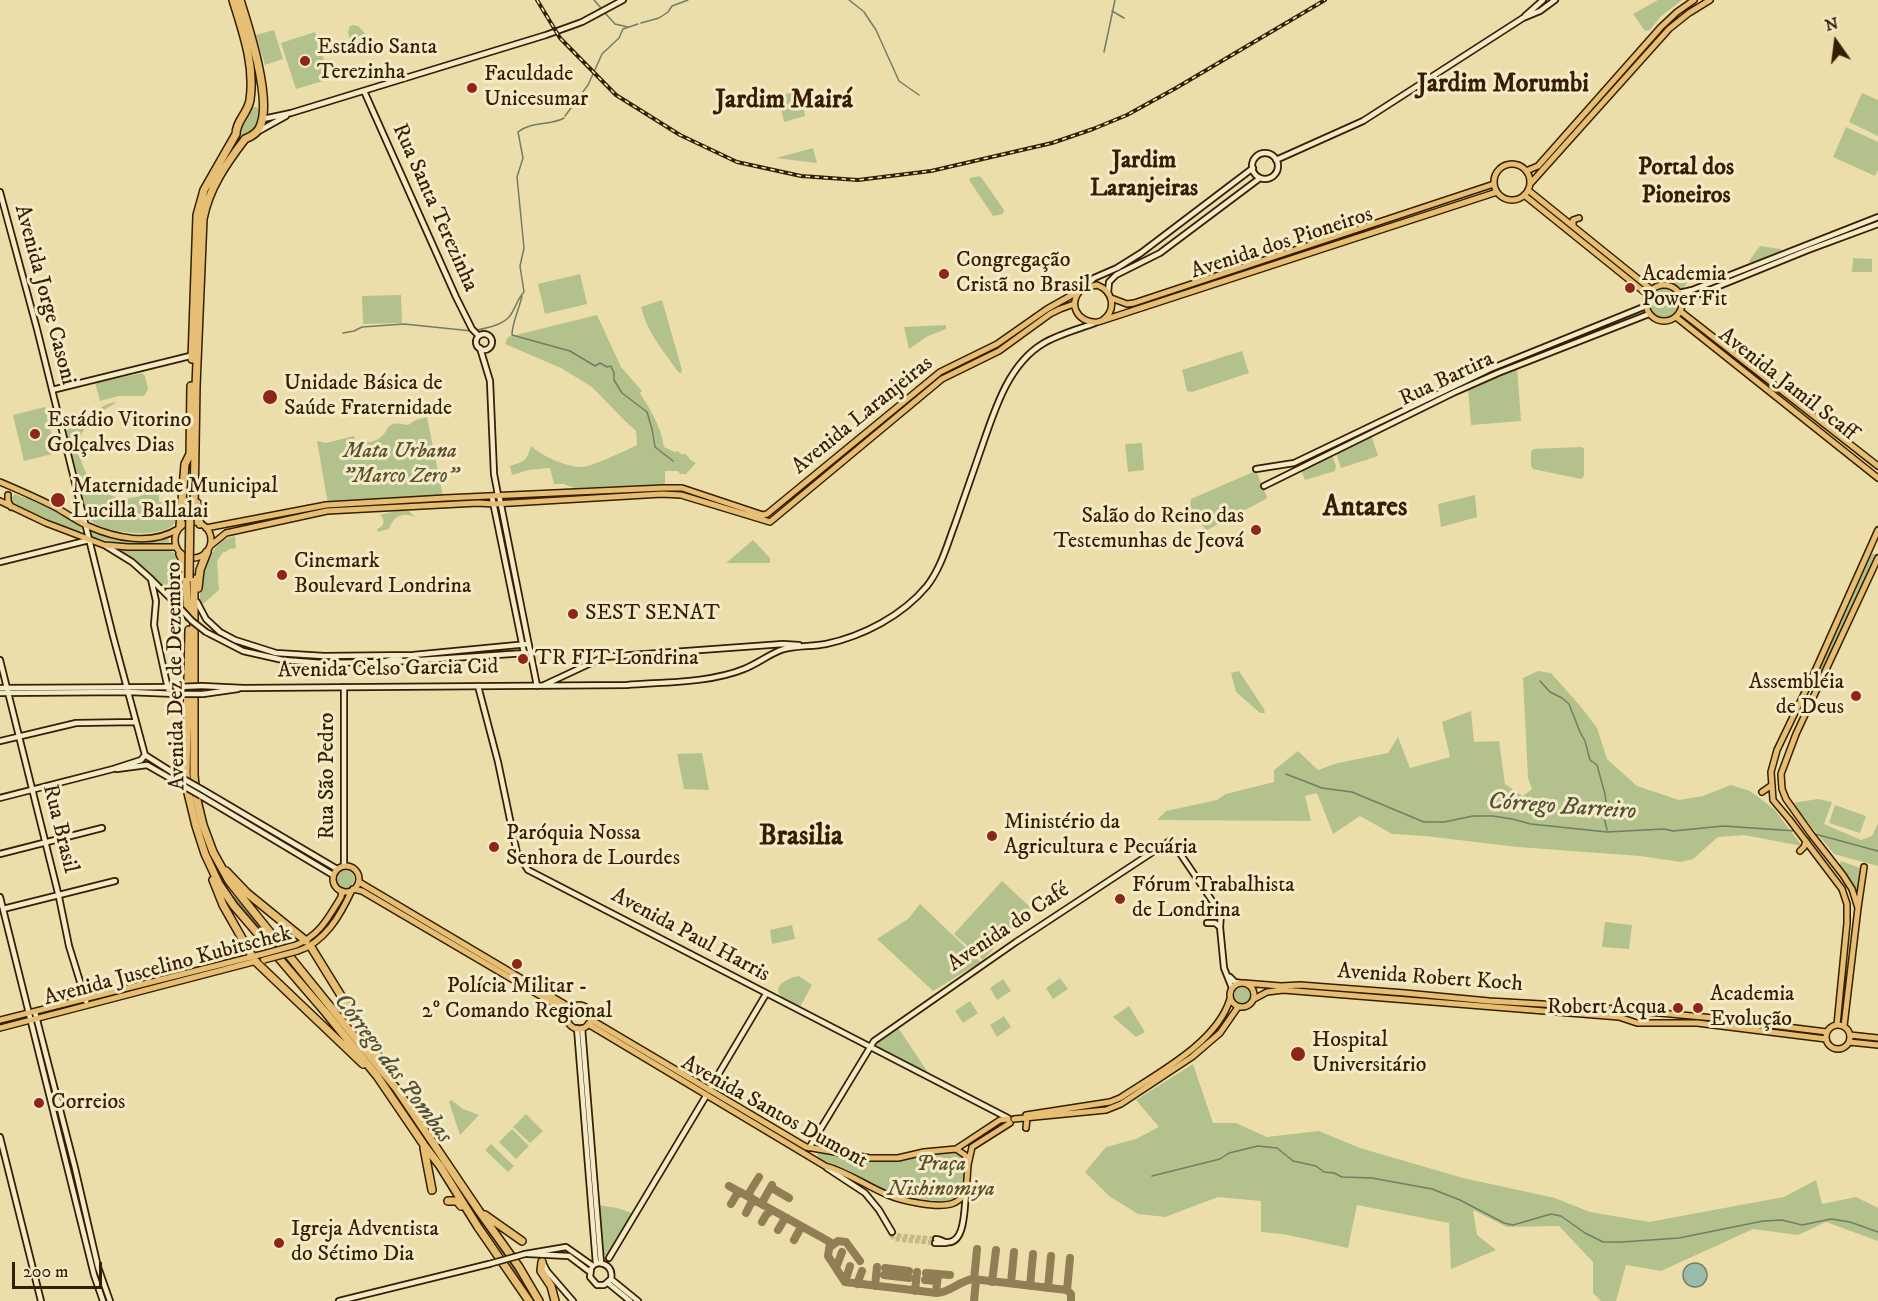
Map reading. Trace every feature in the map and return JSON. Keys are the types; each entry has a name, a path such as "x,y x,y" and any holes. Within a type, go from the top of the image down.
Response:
{"highway":[{"name":"Avenida Dez de Dezembro","path":"233,0 251,62 252,82 249,107 204,190 197,215 192,578 186,773 192,811 205,855 219,884 234,906 377,1076 440,1166 478,1227 529,1301"},
{"path":"240,0 257,61 263,116 257,132"},
{"path":"249,107 256,105 261,107 263,116"},
{"name":"Avenida Dez de Dezembro","path":"195,355 204,212 215,182 245,139 257,132"},
{"path":"236,134 239,138 245,139"},
{"path":"179,528 185,464 193,455 197,466 197,511 203,526"},
{"path":"191,616 197,602 201,570 208,549"},
{"path":"180,554 185,567 186,593 191,616"},
{"name":"Avenida Dez de Dezembro","path":"191,616 196,796 203,825 220,865 229,881 396,1088 519,1267 539,1301"},
{"path":"205,855 220,898 254,959 377,1076"},
{"path":"220,865 248,893 308,944 377,1053 396,1088"},
{"path":"424,1145 432,1190"},
{"path":"448,1201 457,1201 478,1227"},
{"path":"479,1211 522,1241"},
{"path":"543,1262 541,1271 551,1286 555,1301"}],"main road":[{"path":"1526,171 1538,166 1660,27 1694,0"},
{"path":"1527,190 1529,176 1516,164 1504,166 1496,173 1494,184 1497,192 1508,199 1518,199 1527,190 1669,29 1710,0"},
{"name":"Avenida dos Pioneiros","path":"1110,296 1123,303 1134,303 1494,184"},
{"path":"1527,190 1652,290"},
{"path":"1527,190 1648,295"},
{"name":"Avenida dos Pioneiros","path":"1100,321 1497,192"},
{"path":"1573,226 1573,220 1579,218"},
{"path":"1097,285 1110,296 1110,313 1100,321 1086,321 1075,310 1074,304 1081,290 1097,285"},
{"path":"1663,285 1675,288 1682,301 1676,317 1659,321 1649,314 1646,306 1648,295 1652,290 1663,285"},
{"name":"Avenida Laranjeiras","path":"497,496 682,488 763,515 770,513 940,372 997,344 1047,309 1081,290"},
{"name":"Avenida Laranjeiras","path":"501,503 678,494 770,522 942,379 999,351 1050,314 1074,304"},
{"name":"Avenida Jamil Scaff","path":"1680,311 1878,466"},
{"name":"Avenida Jamil Scaff","path":"1676,317 1878,478"},
{"path":"0,482 100,531 133,538 169,535 188,523 203,526 326,506 497,496"},
{"path":"9,495 8,501 11,507"},
{"path":"0,502 104,545 128,548 175,547"},
{"path":"179,528 174,538 175,547 180,554 196,559 220,537 232,531 327,511 501,503"},
{"path":"203,526 210,535 208,549"},
{"path":"1837,1024 1847,923 1846,904 1842,889 1773,800 1772,767 1777,750 1814,674 1878,530"},
{"path":"1858,908 1852,889 1786,798 1781,782 1783,766 1796,734 1878,558"},
{"path":"1762,792 1772,784"},
{"path":"1800,851 1806,841"},
{"path":"1838,869 1838,864 1842,860"},
{"path":"353,890 359,878 356,870 344,866 335,872 333,883 342,891 362,891 569,1010"},
{"path":"1864,867 1844,1026 1850,1038 1878,1045"},
{"path":"358,882 569,1010"},
{"name":"Avenida Juscelino Kubitschek","path":"0,1028 33,1016 191,972 264,957 308,944 325,928 353,890"},
{"name":"Avenida Juscelino Kubitschek","path":"325,928 342,891"},
{"name":"Avenida Juscelino Kubitschek","path":"86,1001 206,975 254,959"},
{"path":"206,975 208,968"},
{"path":"190,979 191,972"},
{"path":"1840,980 1847,977 1848,987"},
{"path":"1011,1119 1110,1102 1120,1098 1198,1043 1216,1027 1227,1009 1232,988 1243,983 1254,991 1254,999 1249,1005 1238,1007 1230,999"},
{"name":"Avenida Robert Koch","path":"1243,983 1594,1007 1714,1018 1827,1032"},
{"path":"1297,985 1298,992"},
{"name":"Avenida Robert Koch","path":"1254,999 1273,991 1298,992 1619,1017 1637,1023 1697,1023 1826,1039"},
{"path":"577,1005 584,1006 589,1012 589,1022 579,1028 568,1023 569,1010 577,1005"},
{"path":"1011,1119 1106,1110 1121,1104 1192,1057 1220,1033 1238,1007"},
{"path":"1648,1013 1650,1024"},
{"name":"Avenida Juscelino Kubitschek","path":"0,1020 33,1016"},
{"name":"Avenida Santos Dumont","path":"589,1022 795,1149 884,1194 903,1200 944,1205 957,1201 966,1193"},
{"path":"1844,1026 1837,1024 1831,1027 1826,1039 1830,1045 1837,1048 1844,1047 1850,1038"},
{"path":"1850,1038 1878,1038"},
{"name":"Avenida Santos Dumont","path":"707,1093 810,1148 851,1156 898,1158 924,1152 956,1149 978,1140 1011,1119"},
{"path":"1054,1104 1054,1111"},
{"path":"1026,1128 1027,1118"},
{"path":"966,1193 972,1147 978,1140"},
{"path":"795,1149 804,1151 810,1148 814,1159"},
{"path":"956,1149 965,1155 968,1165"}],"street":[{"path":"263,116 291,113 546,35 582,22 623,0"},
{"path":"1276,160 1363,121 1523,18 1543,0"},
{"path":"1523,18 1540,11 1555,0"},
{"name":"Rua Santa Terezinha","path":"364,91 404,184 475,332"},
{"path":"257,132 291,113"},
{"path":"1268,154 1276,160 1278,168 1275,175 1268,179 1260,178 1254,173 1254,160 1260,155 1268,154"},
{"name":"Avenida Laranjeiras","path":"1081,290 1094,278 1117,268 1141,253 1253,168"},
{"path":"1110,296 1109,282 1116,275 1160,253 1260,178"},
{"name":"Avenida Jorge Casoni","path":"0,192 145,755"},
{"path":"1679,293 1692,290 1878,217"},
{"path":"1682,301 1878,224"},
{"name":"Rua Bartira","path":"1256,469 1294,463 1490,369 1646,306"},
{"name":"Rua Bartira","path":"1264,486 1455,392 1649,314"},
{"path":"1078,330 1081,318"},
{"name":"Avenida dos Pioneiros","path":"813,645 824,645 843,639 886,621 914,600 928,584 941,561 989,426 1010,378 1018,366 1031,352 1045,343 1100,321"},
{"path":"484,362 487,349 491,344 490,337 475,332 476,341 490,381 494,474 525,645"},
{"path":"480,348 487,349"},
{"path":"52,390 195,355"},
{"path":"0,502 14,488"},
{"path":"497,496 494,504 525,645 539,686 604,657 783,644 813,645"},
{"path":"0,562 89,540"},
{"path":"104,545 132,562 206,632 243,651 283,660 322,663 382,662 527,653"},
{"path":"151,579 156,600 154,625 168,691"},
{"path":"197,602 206,619 216,629 235,640 266,651 301,656 413,655 525,645"},
{"path":"780,651 783,644"},
{"name":"Avenida Celso Garcia Cid","path":"168,691 177,687 205,686 244,688 627,685 723,675 744,670 780,651 813,645"},
{"path":"759,662 764,654 761,646"},
{"path":"382,662 413,655"},
{"name":"Rua Brasil","path":"0,660 69,946 86,1001"},
{"path":"570,674 574,686"},
{"path":"561,678 561,686"},
{"path":"204,694 209,688 205,686"},
{"name":"Avenida Paul Harris","path":"478,686 498,762 517,853 528,870 1011,1119"},
{"name":"Rua São Pedro","path":"344,687 344,866"},
{"name":"Avenida Celso Garcia Cid","path":"0,691 128,690 204,694 244,688"},
{"path":"0,741 76,723 136,722"},
{"path":"0,798 113,769 141,760 145,755 335,872"},
{"path":"113,769 147,765 335,872"},
{"path":"0,854 102,828"},
{"name":"Avenida do Café","path":"810,1148 874,1041 1069,906 1171,840 1221,914 1220,927"},
{"path":"1,909 115,881"},
{"path":"0,897 1,909 75,1168 98,1267 110,1301"},
{"path":"1207,922 1215,923 1220,927 1226,972 1232,988"},
{"path":"1226,972 1236,982 1243,983"},
{"path":"609,1258 766,994"},
{"path":"33,1016 94,1275 103,1301"},
{"path":"579,1028 599,1265"},
{"path":"0,1137 41,1301"},
{"path":"825,1166 863,1191 882,1214 891,1234"},
{"path":"935,1241 946,1242 957,1239 962,1230 966,1193"},
{"path":"339,1301 525,1254 566,1247 611,1271 609,1281 604,1285 597,1285 591,1281 590,1272 569,1256 525,1254"},
{"path":"551,1256 543,1262 547,1271 573,1301"},
{"path":"590,1272 599,1265"},
{"path":"609,1281 630,1301"},
{"path":"609,1281 638,1301"}],"green space":[{"path":"1658,0 1682,0 1660,17 1650,30 1645,31 1633,14"},
{"path":"350,26 358,26 378,47 377,49 354,56 348,32"},
{"path":"274,30 283,59 265,65 256,35"},
{"name":"Estádio Santa Terezinha","path":"315,32 330,79 296,89 281,43"},
{"path":"799,91 805,116 784,122 778,96"},
{"path":"1862,93 1878,100 1878,136 1849,122"},
{"path":"253,107 257,107 261,114 257,126 250,134 241,136 238,130"},
{"path":"1846,127 1878,142 1878,170 1875,176 1833,157"},
{"path":"813,148 817,163 776,158"},
{"path":"979,176 1004,210 1003,214 993,216 969,180"},
{"path":"1760,246 1781,249 1781,252 1750,263 1749,261"},
{"path":"1853,258 1872,259 1872,272 1852,272"},
{"path":"1671,267 1686,280 1687,283 1682,290 1658,282 1666,269"},
{"path":"580,274 587,304 545,314 538,284"},
{"path":"1665,287 1676,292 1681,303 1676,314 1665,319 1654,314 1649,303 1654,292"},
{"path":"401,295 402,323 363,324 362,296"},
{"path":"662,300 681,373 652,334 641,307"},
{"path":"597,315 621,367 642,391 640,393 658,425 664,447 685,454 696,463 686,474 680,474 678,471 665,471 665,484 574,488 564,484 554,484 550,468 529,470 512,475 510,466 525,460 531,446 556,461 570,466 583,467 637,445 636,431 592,387 561,368 505,344 508,337"},
{"path":"946,325 946,329 928,336 909,349 904,327"},
{"path":"1242,351 1249,373 1192,392 1187,391 1182,370"},
{"path":"1517,367 1521,421 1471,425 1468,388"},
{"path":"142,373 148,389 144,396 118,396 100,401 95,383"},
{"path":"117,402 97,414 87,424 80,444 82,464 93,483 110,495 133,498 155,489 159,491 159,502 179,503 176,520 166,529 143,533 115,531 94,523 88,517 66,431 88,420 101,407"},
{"name":"Estádio Vitorino Golçalves Dias","path":"45,407 56,453 24,461 13,415"},
{"name":"Mata Urbana \"Marco Zero\"","path":"427,417 443,496 328,504 317,441 326,443 354,436 356,442 376,440 391,425 408,425"},
{"path":"1372,437 1378,456 1341,468 1336,453"},
{"path":"1142,443 1144,470 1128,472 1125,444"},
{"path":"1582,447 1584,449 1584,476 1581,479 1533,469 1531,466 1533,449"},
{"path":"1332,455 1336,466 1335,471 1305,480 1301,470"},
{"path":"1253,472 1257,473 1266,499 1205,529 1190,508 1191,499"},
{"path":"15,494 78,522 82,529 78,532 12,504 10,499"},
{"path":"1475,495 1477,517 1441,527 1438,504"},
{"path":"409,511 416,518 407,515 400,516 393,521 389,529 378,532 377,529 383,523 380,515"},
{"path":"91,529 150,540 168,538 170,544 121,544 92,537"},
{"path":"235,536 236,548 229,549 225,553 224,551 217,561 219,590 203,604 200,601 200,592 207,561 218,545"},
{"path":"753,540 770,558 770,563 726,563"},
{"path":"116,549 167,550 176,554 180,570 178,602 129,557"},
{"path":"1871,553 1876,555 1824,669 1820,671 1819,667"},
{"path":"1239,671 1265,713 1260,713 1236,692 1231,673"},
{"path":"1538,671 1551,673 1581,707 1597,728 1607,759 1637,786 1679,800 1703,796 1731,785 1750,791 1774,809 1802,846 1744,835 1718,837 1693,859 1681,862 1640,856 1518,847 1392,834 1360,816 1333,834 1317,793 1305,796 1311,821 1157,820 1166,811 1217,800 1226,794 1274,782 1274,770 1298,751 1318,770 1338,763 1388,753 1398,737 1410,768 1450,757 1442,722 1471,711 1474,742 1499,741 1505,784 1523,796 1532,789 1528,778 1523,678"},
{"path":"702,753 709,790 684,789 677,754"},
{"path":"1818,799 1832,802 1824,824 1861,840 1872,836 1878,823 1878,866 1834,854 1792,803"},
{"path":"1835,805 1866,816 1860,833 1829,823"},
{"path":"1841,861 1860,868 1858,890 1855,890 1839,866"},
{"path":"341,870 349,870 354,875 352,886 341,888 336,883 336,875"},
{"path":"1002,881 1031,908 983,960 954,934"},
{"path":"920,904 981,962 933,991 877,939 908,919"},
{"path":"1605,922 1632,925 1629,949 1602,947"},
{"path":"792,925 795,939 772,944 770,930"},
{"path":"799,976 812,985 800,1007 782,997 778,989 787,980"},
{"path":"1060,978 1068,989 1053,999 1046,988"},
{"path":"1003,979 1011,991 997,1000 990,988"},
{"path":"1242,985 1249,988 1252,995 1249,1002 1242,1005 1235,1002 1232,995 1235,988"},
{"path":"970,1001 978,1013 963,1023 955,1011"},
{"path":"1129,1006 1145,1032 1136,1037 1113,1017"},
{"path":"1004,1016 1011,1027 997,1037 990,1025"},
{"path":"896,1028 899,1029 931,1077 877,1047 877,1043"},
{"path":"1193,1064 1213,1123 1236,1123 1267,1137 1319,1131 1360,1148 1463,1178 1555,1198 1590,1212 1649,1222 1784,1197 1816,1180 1822,1204 1856,1197 1878,1208 1878,1241 1826,1222 1798,1235 1753,1229 1661,1271 1626,1265 1616,1301 1601,1301 1593,1293 1593,1262 1559,1226 1507,1227 1473,1210 1477,1235 1496,1250 1451,1269 1449,1223 1357,1205 1348,1248 1283,1234 1261,1232 1261,1201 1218,1197 1165,1217 1138,1214 1109,1196 1085,1172 1106,1147 1136,1139 1159,1127 1136,1100"},
{"path":"451,1100 463,1109 479,1115 460,1135 449,1102"},
{"path":"526,1114 543,1131 530,1143 513,1127"},
{"path":"512,1129 529,1146 516,1159 499,1142"},
{"path":"491,1144 514,1166 508,1172 485,1150"},
{"name":"Praça Nishinomiya","path":"821,1152 847,1158 882,1161 956,1152 963,1156 964,1160 963,1191 960,1196 948,1202 893,1196 847,1170 819,1161 817,1154"},
{"path":"598,1205 632,1213 607,1255 603,1255"}],"shaded area":[{"path":"1695,1263 1704,1266 1707,1275 1704,1284 1695,1287 1686,1284 1683,1275 1686,1266"}],"waterway":[{"path":"594,0 601,8"},
{"path":"641,23 659,18 672,6 688,0"},
{"path":"849,0 863,11"},
{"path":"1104,52 1115,0"},
{"path":"1112,11 1124,18"},
{"path":"864,12 876,30 899,81 919,95"},
{"path":"605,13 615,24 628,27"},
{"path":"565,116 588,85 602,54 619,38 623,29 638,24"},
{"path":"477,330 506,320 524,292 520,266 524,248 517,177 523,158 518,132 529,126 564,118"},
{"path":"522,296 512,335 570,351 595,366 600,363 607,367 611,366 614,380 622,393 647,412 655,447 673,461"},
{"path":"343,333 362,327 404,324 472,331"},
{"path":"1540,681 1550,692 1569,704 1585,741 1590,760 1597,765 1605,794 1606,803 1603,813 1607,830"},
{"name":"Córrego Barreiro","path":"1286,774 1322,788 1352,792 1424,822 1493,816 1531,824 1607,832 1664,829 1673,831 1723,826 1796,831"},
{"name":"Córrego Barreiro","path":"1815,834 1878,851"},
{"name":"Córrego das Pombas","path":"214,865 231,894 276,947"},
{"name":"Córrego das Pombas","path":"284,958 326,1007"},
{"path":"1152,1176 1220,1159 1229,1153 1258,1146 1277,1148 1293,1161 1316,1166 1324,1172 1342,1177 1372,1178 1432,1189 1460,1200 1504,1223 1513,1225 1551,1214 1561,1216 1585,1233 1603,1242 1679,1238 1763,1221 1782,1220 1802,1225 1831,1219 1850,1222 1878,1232"},
{"name":"Córrego das Pombas","path":"480,1219 506,1257"},
{"name":"Córrego das Pombas","path":"509,1261 534,1301"}],"taxiway":[{"path":"751,1198 749,1193 759,1177"},
{"path":"763,1205 772,1185"},
{"path":"729,1186 830,1242 828,1256 845,1282 937,1293 973,1279 1067,1290"},
{"path":"770,1189 789,1198"},
{"path":"731,1204 737,1194 742,1193"},
{"path":"746,1213 751,1203 756,1201"},
{"path":"762,1222 772,1210"},
{"path":"778,1230 787,1218"},
{"path":"794,1240 800,1229 804,1228"},
{"path":"830,1247 838,1241 846,1242 860,1261"},
{"path":"974,1280 977,1249"},
{"path":"992,1282 996,1250"},
{"path":"836,1268 842,1252"},
{"path":"1011,1283 1014,1252"},
{"path":"1030,1286 1033,1254"},
{"path":"1048,1288 1051,1256"},
{"path":"1070,1258 1067,1290 1071,1294 1071,1301"},
{"path":"845,1282 850,1266"},
{"path":"875,1286 877,1267"},
{"path":"885,1268 909,1271"},
{"path":"857,1284 862,1271"},
{"path":"915,1291 917,1272"},
{"path":"926,1273 950,1275"},
{"path":"936,1293 938,1274"},
{"path":"884,1275 909,1278"},
{"path":"925,1280 937,1281"},
{"path":"974,1301 976,1280"}],"tunnel":[{"path":"892,1232 894,1235 936,1239"},
{"path":"891,1235 894,1239 935,1243"}],"railway":[{"path":"537,0 560,38 616,95 680,135 737,162 801,176 858,180 931,171 1052,143 1093,129 1127,115 1176,88 1325,0"}],"place":[{"name":"Estádio Santa Terezinha","path":"305,61"},
{"name":"Faculdade Unicesumar","path":"472,88"},
{"name":"Congregação Cristã no Brasil","path":"944,274"},
{"name":"Academia Power Fit","path":"1630,288"},
{"name":"Unidade Básica de Saúde Fraternidade","path":"270,397"},
{"name":"Estádio Vitorino Golçalves Dias","path":"35,434"},
{"name":"Maternidade Municipal Lucilla Ballalai","path":"58,500"},
{"name":"Salão do Reino das Testemunhas de Jeová","path":"1256,530"},
{"name":"Cinemark Boulevard Londrina","path":"282,575"},
{"name":"SEST SENAT","path":"573,614"},
{"name":"TR FIT Londrina","path":"523,659"},
{"name":"Assembléia de Deus","path":"1856,696"},
{"name":"Ministério da Agricultura e Pecuária","path":"992,836"},
{"name":"Paróquia Nossa Senhora de Lourdes","path":"494,847"},
{"name":"Fórum Trabalhista de Londrina","path":"1120,899"},
{"name":"Polícia Militar - 2º Comando Regional","path":"517,964"},
{"name":"Robert Acqua","path":"1678,1008"},
{"name":"Academia Evolução","path":"1698,1008"},
{"name":"Hospital Universitário","path":"1298,1054"},
{"name":"Correios","path":"39,1103"},
{"name":"Igreja Adventista do Sétimo Dia","path":"279,1243"}],"district":[{"name":"Jardim Morumbi","path":"1503,86"},
{"name":"Jardim Mairá","path":"784,102"},
{"name":"Jardim Laranjeiras","path":"1144,176"},
{"name":"Portal dos Pioneiros","path":"1686,183"},
{"name":"Antares","path":"1365,509"},
{"name":"Brasilia","path":"801,838"}]}
